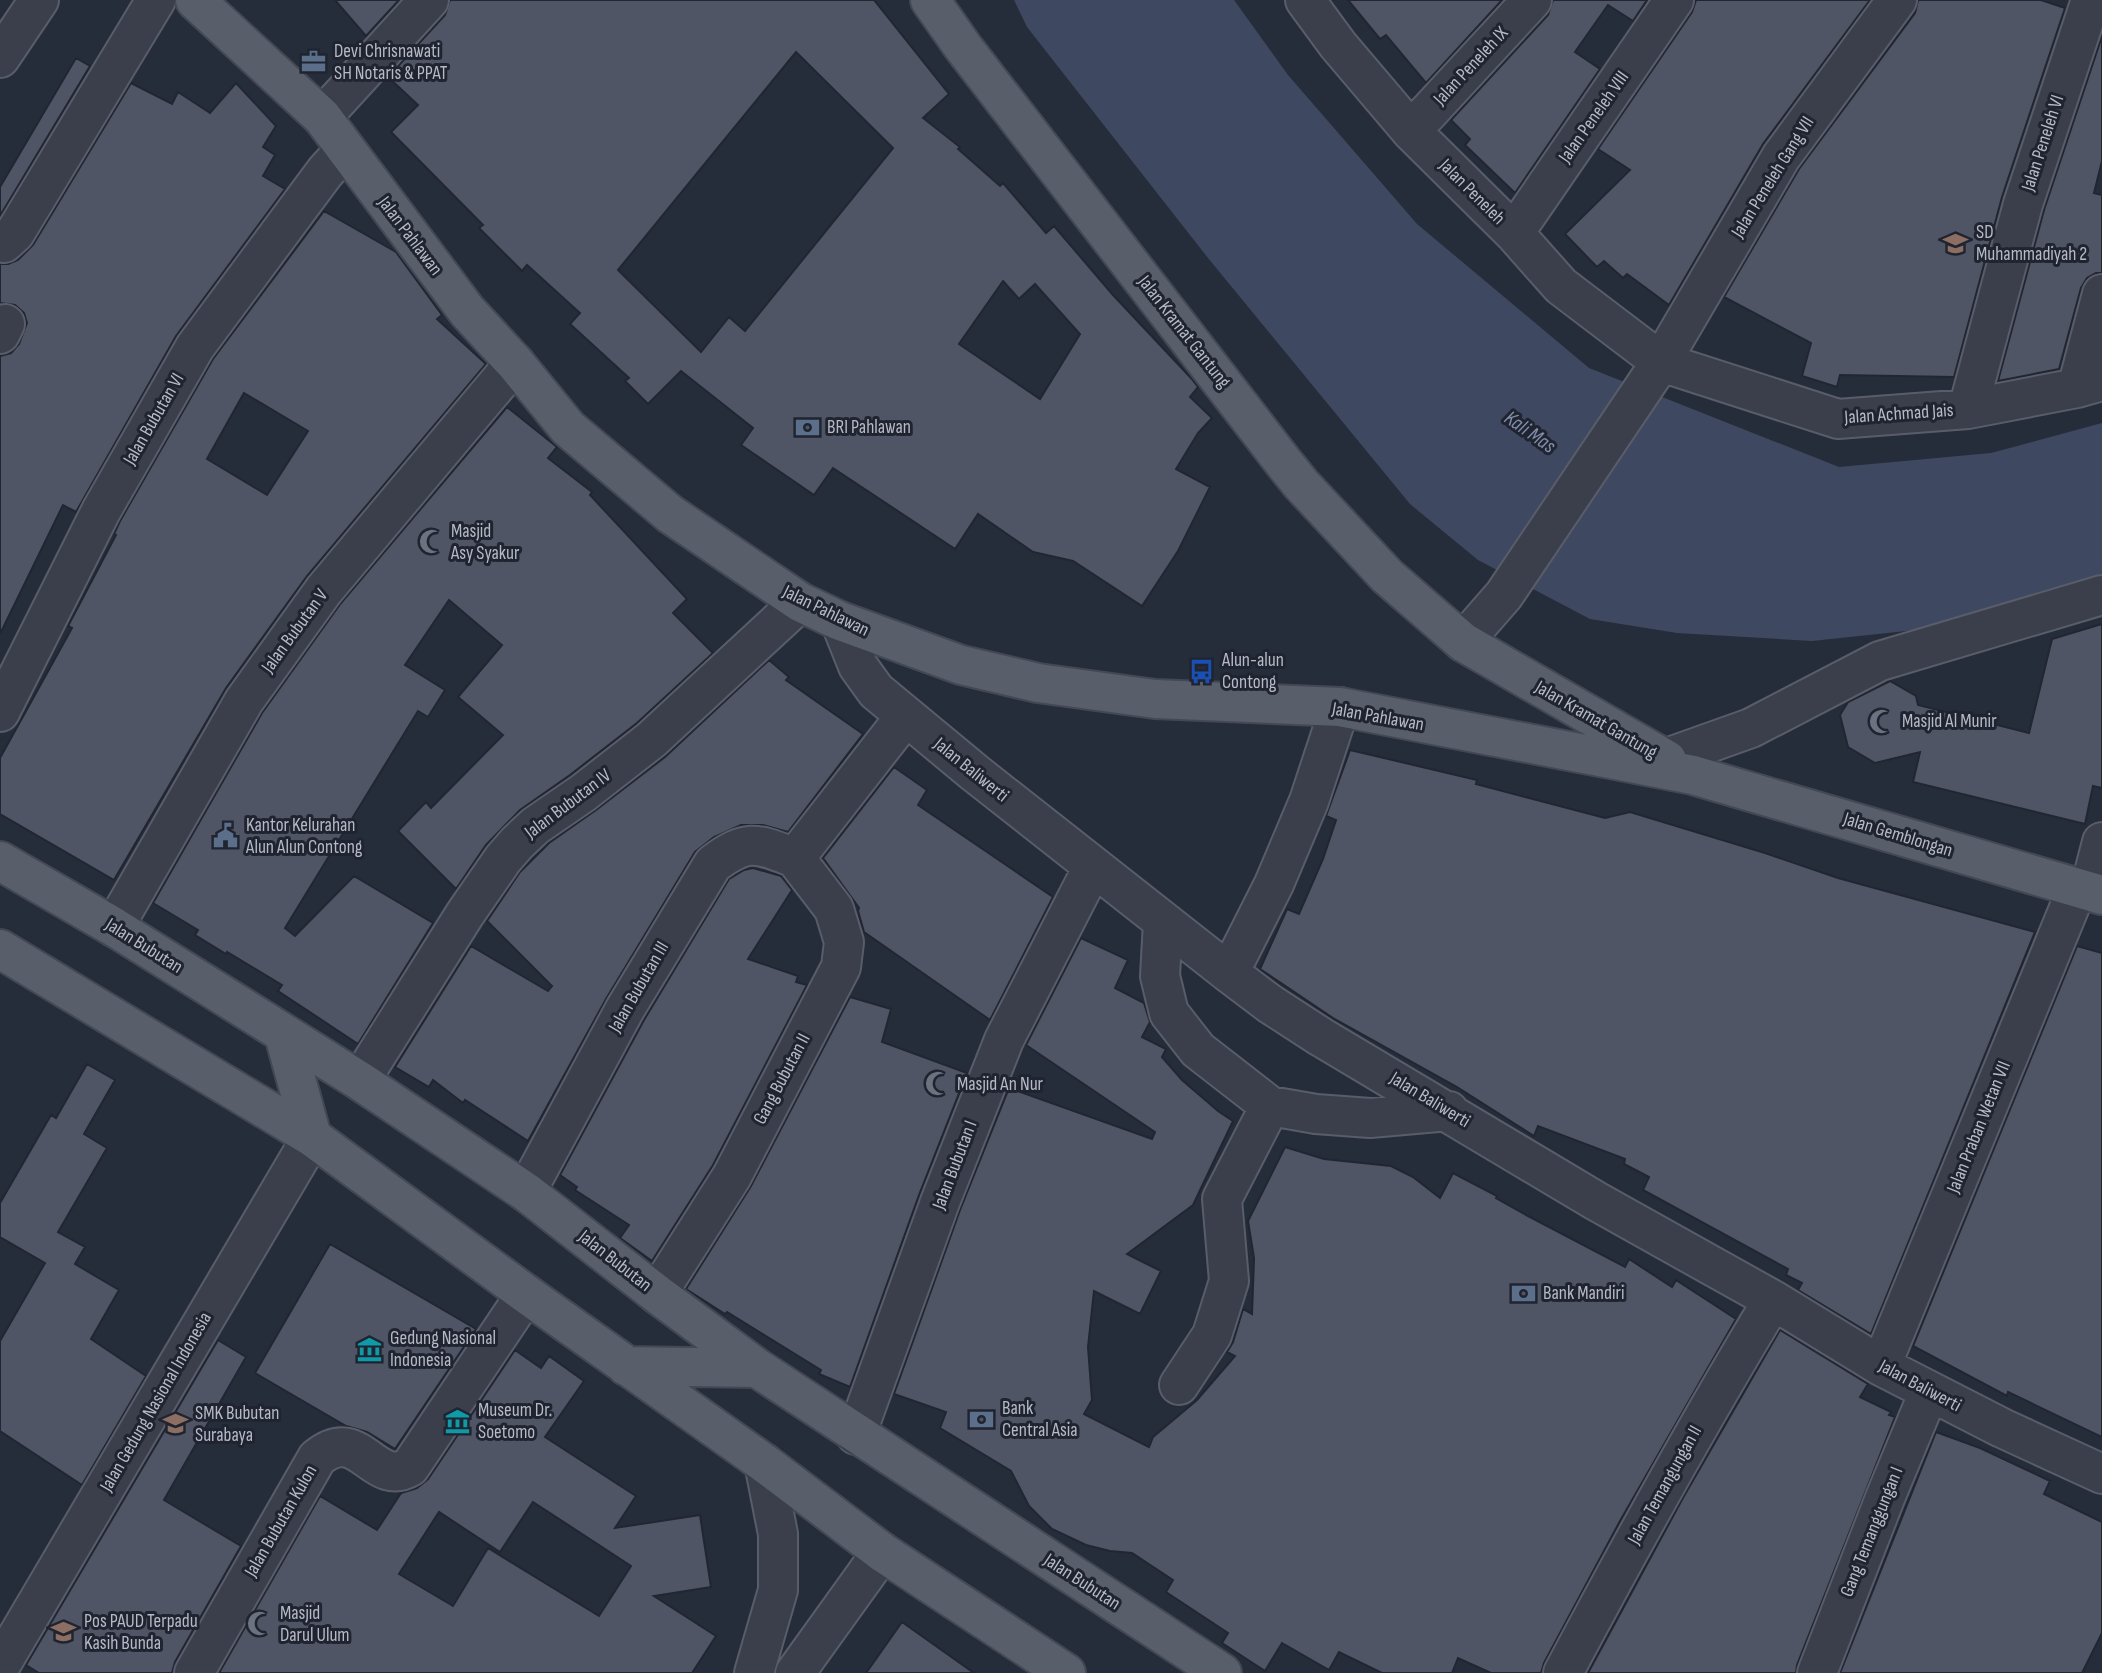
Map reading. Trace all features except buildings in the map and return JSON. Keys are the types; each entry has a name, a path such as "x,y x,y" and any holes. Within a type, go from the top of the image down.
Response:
{"main road":[{"name":"Jalan Pahlawan","path":"195,0 322,117 467,311 515,363 568,428 670,514 800,602 840,621 961,665 1038,683 1155,699 1340,708 1679,767"},
{"name":"Jalan Kramat Gantung","path":"930,0 963,47 1301,484 1387,576 1464,642 1679,767"},
{"name":"Jalan Gemblongan","path":"1679,767 2089,892"},
{"name":"Jalan Bubutan","path":"0,861 114,927 360,1081 526,1192 757,1368 1222,1673"},
{"path":"0,949 312,1137 526,1294 764,1463 882,1552 1066,1673"},
{"path":"284,1035 312,1137"},
{"path":"626,1366 757,1368"}],"street":[{"path":"0,58 39,0"},
{"path":"0,242 4,243 15,233 156,0"},
{"path":"322,117 429,0"},
{"name":"Jalan Peneleh","path":"1305,0 1338,45 1411,131 1514,233 1560,286 1653,373"},
{"name":"Jalan Peneleh IX","path":"1411,131 1532,0"},
{"name":"Jalan Peneleh VIII","path":"1514,233 1674,0"},
{"name":"Jalan Peneleh Gang VII","path":"1653,373 1781,157 1897,0"},
{"name":"Jalan Peneleh VI","path":"1968,409 2023,204 2091,0"},
{"name":"Jalan Bubutan VI","path":"0,712 102,511 195,347 325,172 345,150"},
{"path":"2090,385 2102,294"},
{"name":"Jalan Bubutan V","path":"114,927 244,701 324,590 515,363"},
{"path":"1464,642 1504,595 1653,373"},
{"name":"Jalan Achmad Jais","path":"1653,373 1838,419 1968,409 2090,385"},
{"path":"1679,767 1880,661 2102,595"},
{"name":"Jalan Bubutan IV","path":"360,1081 465,914 517,842 651,740 800,602"},
{"name":"Jalan Baliwerti","path":"840,621 858,666 876,691 905,717 1270,1004 1596,1201 1773,1300 1881,1366 1929,1392 2102,1474"},
{"path":"1229,973 1279,873 1309,801 1340,708"},
{"path":"795,858 905,717"},
{"name":"Jalan Praban Wetan VII","path":"1881,1366 2089,892 2102,842"},
{"name":"Jalan Bubutan III","path":"526,1192 625,1009 713,864 734,848 762,845 795,858"},
{"name":"Gang Bubutan II","path":"657,1294 732,1176 841,967 844,943 834,909 795,858"},
{"name":"Jalan Bubutan I","path":"856,1435 940,1202 1004,1040 1093,867"},
{"path":"1163,922 1160,976 1169,1013 1198,1049 1270,1106 1316,1114 1370,1118 1448,1111"},
{"path":"1179,1385 1212,1335 1229,1281 1222,1199 1270,1106"},
{"name":"Jalan Gedung Nasional Indonesia","path":"0,1667 312,1137"},
{"name":"Jalan Bubutan Kulon","path":"194,1673 317,1458 326,1451 347,1447 357,1450 386,1471 402,1472 410,1466 526,1294"},
{"name":"Jalan Temangungan II","path":"1563,1673 1704,1415 1773,1300"},
{"name":"Gang Temanggungan I","path":"1817,1673 1929,1392"},
{"path":"754,1673 778,1590 778,1534 764,1463"},
{"path":"795,1673 882,1552"}],"water":[{"name":"Kali Mas","path":"1014,0 1234,0 1288,75 1417,224 1589,368 1839,467 1991,453 2102,423 2102,583 2050,604 1906,631 1812,641 1677,633 1590,619 1478,560 1410,504 1208,258 1027,27"}],"place":[{"name":"Devi Chrisnawati SH Notaris & PPAT","path":"314,62"},
{"name":"SD Muhammadiyah 2","path":"1956,243"},
{"name":"BRI Pahlawan","path":"807,427"},
{"name":"Masjid Asy Syakur","path":"431,542"},
{"name":"Alun-alun Contong","path":"1202,671"},
{"name":"Masjid Al Munir","path":"1882,721"},
{"name":"Kantor Kelurahan Alun Alun Contong","path":"226,836"},
{"name":"Masjid An Nur","path":"937,1084"},
{"name":"Bank Mandiri","path":"1523,1293"},
{"name":"Gedung Nasional Indonesia","path":"370,1349"},
{"name":"Bank Central Asia","path":"982,1419"},
{"name":"Museum Dr. Soetomo","path":"458,1421"},
{"name":"SMK Bubutan Surabaya","path":"175,1424"},
{"name":"Masjid Darul Ulum","path":"260,1624"},
{"name":"Pos PAUD Terpadu Kasih Bunda","path":"64,1632"}]}
